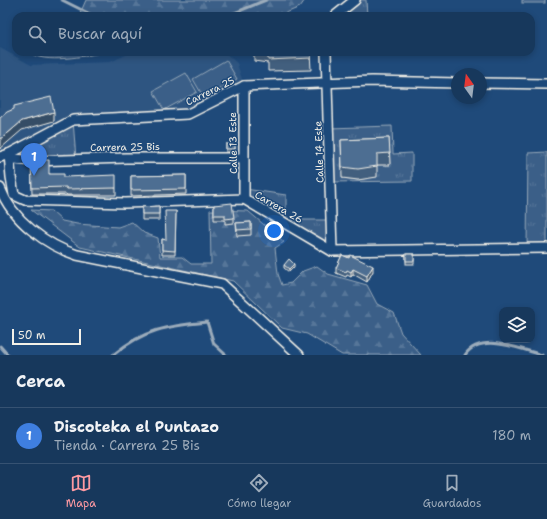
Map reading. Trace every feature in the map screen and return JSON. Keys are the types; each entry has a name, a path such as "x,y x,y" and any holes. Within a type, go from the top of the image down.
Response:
{"street":[{"path":"340,12 356,0"},
{"name":"Calle 14 Este","path":"326,56 332,251"},
{"name":"Carrera 25","path":"4,157 73,120 188,114 244,86 372,81 451,83"},
{"path":"487,83 547,84"},
{"name":"Calle 13 Este","path":"244,86 244,199"},
{"name":"Carrera 26","path":"4,157 14,195 25,200 125,203 244,199 332,251"},
{"name":"Carrera 25 Bis","path":"4,157 33,160 243,158"},
{"path":"1,192 18,218 47,242 61,250 77,255 222,284 298,355"},
{"path":"332,251 547,248"}],"shaded area":[{"path":"0,48 12,56 31,65 110,62 124,56 229,56 237,63 244,86 188,114 73,120 0,157"}],"green space":[{"path":"86,0 305,0 300,7 288,12 81,12"},
{"path":"355,0 366,0 367,12 340,12"},
{"path":"522,0 545,0 545,3 522,3"},
{"path":"36,56 88,56 54,59"},
{"path":"226,60 237,79 204,98 193,79"},
{"path":"186,73 197,92 164,110 153,91"},
{"path":"73,120 76,159 33,161 9,154"},
{"path":"392,126 393,154 412,153 412,181 330,182 329,128","holes":["389,150 390,164 377,165 373,177 358,180 342,178"]},
{"path":"547,152 547,248 527,248 528,153"},
{"path":"245,189 286,195 286,220 331,220 332,251 249,202"},
{"path":"31,210 51,211 62,221 77,224 118,227 132,222 144,233 158,238 160,257 182,257 191,264 211,264 210,210 248,211 284,242 275,248 278,274 282,285 291,283 303,271 317,266 328,274 367,285 377,304 394,313 401,333 421,355 342,355 307,334 282,328 233,281 80,247"}],"building":[{"path":"268,56 311,56 311,58 268,60"},
{"path":"51,97 54,112 22,121 0,140 0,118 7,112 14,109 14,106"},
{"path":"389,138 390,153 377,154 377,166 358,169 342,167 341,140"},
{"path":"226,144 235,145 235,149 226,149"},
{"path":"31,160 49,160 49,174 64,174 64,177 116,175 116,188 32,188"},
{"path":"186,175 186,189 131,190 131,176"},
{"path":"232,203 234,218 225,219 225,215 214,215 214,205"},
{"path":"159,206 159,214 142,214 142,207"},
{"path":"165,211 176,211 175,251 162,250 162,239 166,240"},
{"path":"251,222 251,229 237,230 236,223"},
{"path":"406,254 414,254 414,261 406,261"},
{"path":"342,255 349,258 350,255 373,266 367,276 353,269 351,272 347,270 346,272 336,268"},
{"path":"289,259 294,264 289,269 284,265"}],"waterway":[{"path":"62,0 86,12"},
{"path":"237,12 266,0"},
{"path":"113,355 135,339 157,330 180,325 207,322 214,344 226,355"},
{"path":"465,355 472,348 481,344 491,343 512,346 542,355"},
{"path":"0,346 8,355"}],"place":[{"name":"Discoteka el Puntazo","path":"34,176"}]}
